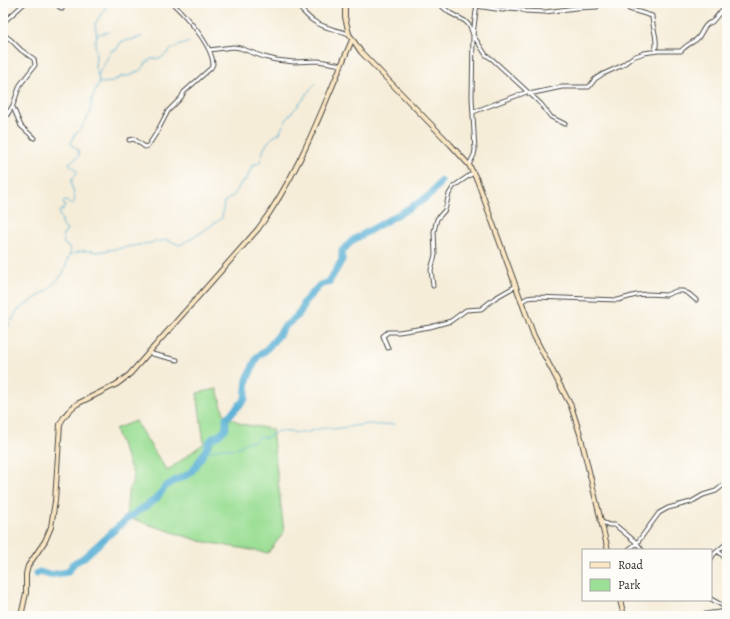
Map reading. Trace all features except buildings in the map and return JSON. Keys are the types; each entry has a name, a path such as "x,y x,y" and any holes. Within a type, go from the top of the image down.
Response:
{"street":[{"path":"3,25 25,3"},
{"path":"55,3 62,9"},
{"path":"129,140 134,139 145,147 148,146 160,128 168,111 181,98 184,92 212,66 213,62 210,50 187,18 172,3"},
{"path":"293,3 300,7 312,20 349,34"},
{"path":"345,3 345,17 352,40 371,63 450,144 469,165 473,173 534,336 572,406 608,549"},
{"path":"438,3 465,21 470,26 473,35 486,55 541,104 551,117 565,124"},
{"path":"627,3 629,9 652,16 657,44 655,51"},
{"path":"472,112 528,93 562,87 589,86 596,79 621,66 633,57 644,53 655,51 681,51 697,39 704,26 712,22 727,4"},
{"path":"469,165 475,150 472,112 473,35 476,5 503,10 510,8 545,12 596,7"},
{"path":"3,34 35,62 34,67 17,90 13,105 3,121"},
{"path":"21,616 26,593 26,574 28,566 45,541 51,527 56,501 60,424 70,408 118,384 129,375 250,240 274,208 322,112 352,40"},
{"path":"210,50 233,47 276,60 294,62 318,61 342,64"},
{"path":"13,105 13,110 19,118 21,126 34,138"},
{"path":"3,111 9,112"},
{"path":"433,286 431,270 435,255 434,230 437,219 445,210 449,194 454,186 473,173"},
{"path":"388,348 383,336 388,332 399,332 430,327 451,321 466,310 481,309 495,298 516,286"},
{"path":"521,302 527,298 535,297 618,300 647,294 666,295 676,291 686,292 696,300"},
{"path":"149,351 152,354 177,360"},
{"path":"630,549 637,544 659,513 664,510 691,502 703,495 716,491 727,482"},
{"path":"600,521 609,525 615,525 641,549"},
{"path":"712,558 727,543"},
{"path":"718,551 727,560"},
{"path":"712,600 727,610"},
{"path":"620,601 624,616"},
{"path":"697,616 700,614 705,615 727,610"}],"green space":[{"path":"217,389 224,414 241,424 272,429 284,532 268,553 200,541 126,517 128,494 134,476 115,429 135,421 167,471 204,443 197,393"}],"waterway":[{"path":"69,255 71,252 70,248 64,244 63,235 67,230 62,226 62,220 59,214 60,210 63,210 65,206 63,203 65,200 71,205 75,200 72,184 73,177 77,173 75,168 69,163 79,156 78,150 71,144 74,135 80,130 90,113 92,98 99,83 95,67 95,41 97,37 95,24 108,3"},
{"path":"97,36 99,34 109,32"},
{"path":"98,75 112,50 117,49 121,42 142,37"},
{"path":"100,83 113,82 115,79 120,77 132,75 143,68 151,59 161,58 173,48 189,42"},
{"path":"3,334 18,310 48,290 63,274 69,256 83,251 98,252 167,240 180,245 222,218 224,202 234,195 241,183 246,180 253,164 258,164 260,162 267,144 280,133 289,116 315,84"},
{"path":"36,574 40,572 49,575 68,572 74,563 83,558 127,519 156,499 165,487 189,474 196,466 210,441 226,428 226,418 245,399 247,380 257,357 265,351 284,327 296,317 303,308 303,303 320,285 329,282 342,260 342,251 353,240 420,202 431,194 441,181"},
{"path":"3,345 3,356"},
{"path":"3,394 6,398 6,406 3,406"},
{"path":"203,454 220,448 235,449 247,442 255,441 260,436 266,438 278,431 303,433 327,427 333,429 368,424 395,424"}]}
